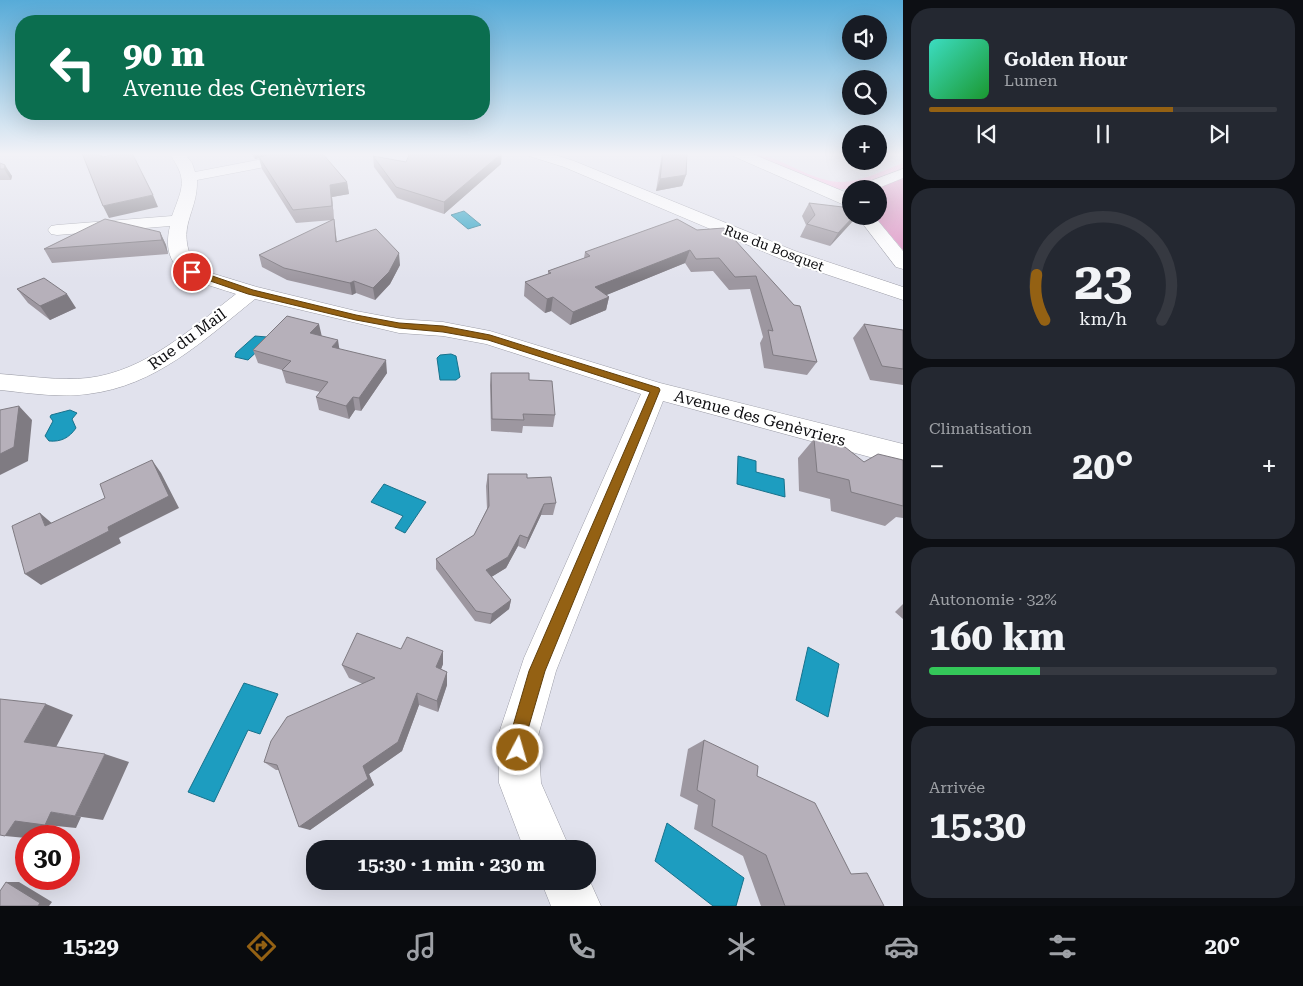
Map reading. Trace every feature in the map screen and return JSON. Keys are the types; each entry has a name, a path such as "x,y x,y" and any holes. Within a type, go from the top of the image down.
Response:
{"street":[{"name":"Avenue des Genèvriers","path":"187,195 176,241 186,268 204,277 251,292 356,318 399,326 443,329 490,338 655,390 903,455"},
{"name":"Rue du Bosquet","path":"644,195 788,255 903,294"},
{"path":"57,230 180,220"},
{"path":"134,236 157,222"},
{"path":"872,225 903,263"},
{"name":"Rue du Mail","path":"0,382 89,386 140,372 162,360 183,345 251,292"},
{"path":"543,840 520,783 518,736 537,671 655,390"},
{"path":"569,890 577,906"}],"shaded area":[{"path":"887,195 903,195 903,250 882,225 887,225"}],"water":[{"path":"464,211 481,225 468,229 451,215"},
{"path":"255,336 267,337 268,341 248,360 235,357 236,353"},
{"path":"451,354 456,356 460,377 456,380 440,380 437,358 440,355"},
{"path":"70,410 77,413 72,419 76,428 64,439 49,441 45,436 53,421 50,417 51,415"},
{"path":"738,456 756,461 756,472 784,479 785,497 737,484"},
{"path":"384,484 426,502 405,533 395,528 403,516 371,502"},
{"path":"808,647 839,664 828,717 796,700"},
{"path":"244,683 278,694 260,734 248,730 214,802 188,792"},
{"path":"667,823 744,878 736,906 713,906 655,861"}],"building":[{"path":"99,195 152,195 103,206"},
{"path":"284,195 331,195 332,206 293,210"},
{"path":"422,195 452,195 444,202"},
{"path":"809,203 842,207 842,225 846,225 838,233 807,224 815,215"},
{"path":"105,219 160,232 162,240 44,249"},
{"path":"334,219 336,242 376,229 399,253 389,272 373,288 354,281 350,283 284,268 259,255"},
{"path":"677,219 697,230 724,228 794,305 800,306 817,362 773,355 768,330 773,331 756,276 735,277 719,258 696,259 690,250 595,287 609,297 573,312 553,297 547,299 525,282 551,273 548,271 590,256 585,252"},
{"path":"44,278 67,294 40,306 17,289"},
{"path":"287,316 319,324 310,333 338,340 332,347 386,360 359,398 353,397 346,406 316,397 328,382 282,370 291,361 253,350"},
{"path":"864,324 903,330 903,369 882,366"},
{"path":"491,373 529,373 529,380 552,381 555,415 523,414 524,420 492,419"},
{"path":"19,406 14,447 0,454 0,410"},
{"path":"814,439 845,447 864,462 878,454 903,460 903,506 851,492 849,480 817,472"},
{"path":"152,460 169,496 108,527 109,531 25,574 12,526 40,513 45,526 105,498 100,484"},
{"path":"488,474 527,474 527,478 551,477 556,503 544,504 528,538 520,535 508,557 486,570 511,600 492,614 476,611 436,559 474,535 489,506"},
{"path":"357,633 401,649 407,637 443,651 436,667 447,672 437,701 417,693 398,742 363,766 368,779 299,827 277,765 264,762 271,741 287,717 375,678 342,665"},
{"path":"0,699 46,704 24,742 105,754 75,816 51,812 45,825 15,821 5,836 0,835"},
{"path":"704,740 758,766 757,776 815,803 851,874 867,873 884,906 785,906 766,855 712,826 715,800 697,790"},
{"path":"6,882 15,888 15,890 19,890 40,903 38,906 0,906 0,891"}],"route":[{"path":"192,272 251,292 356,318 399,326 443,329 490,338 655,390 537,671 518,736 518,750"}]}
